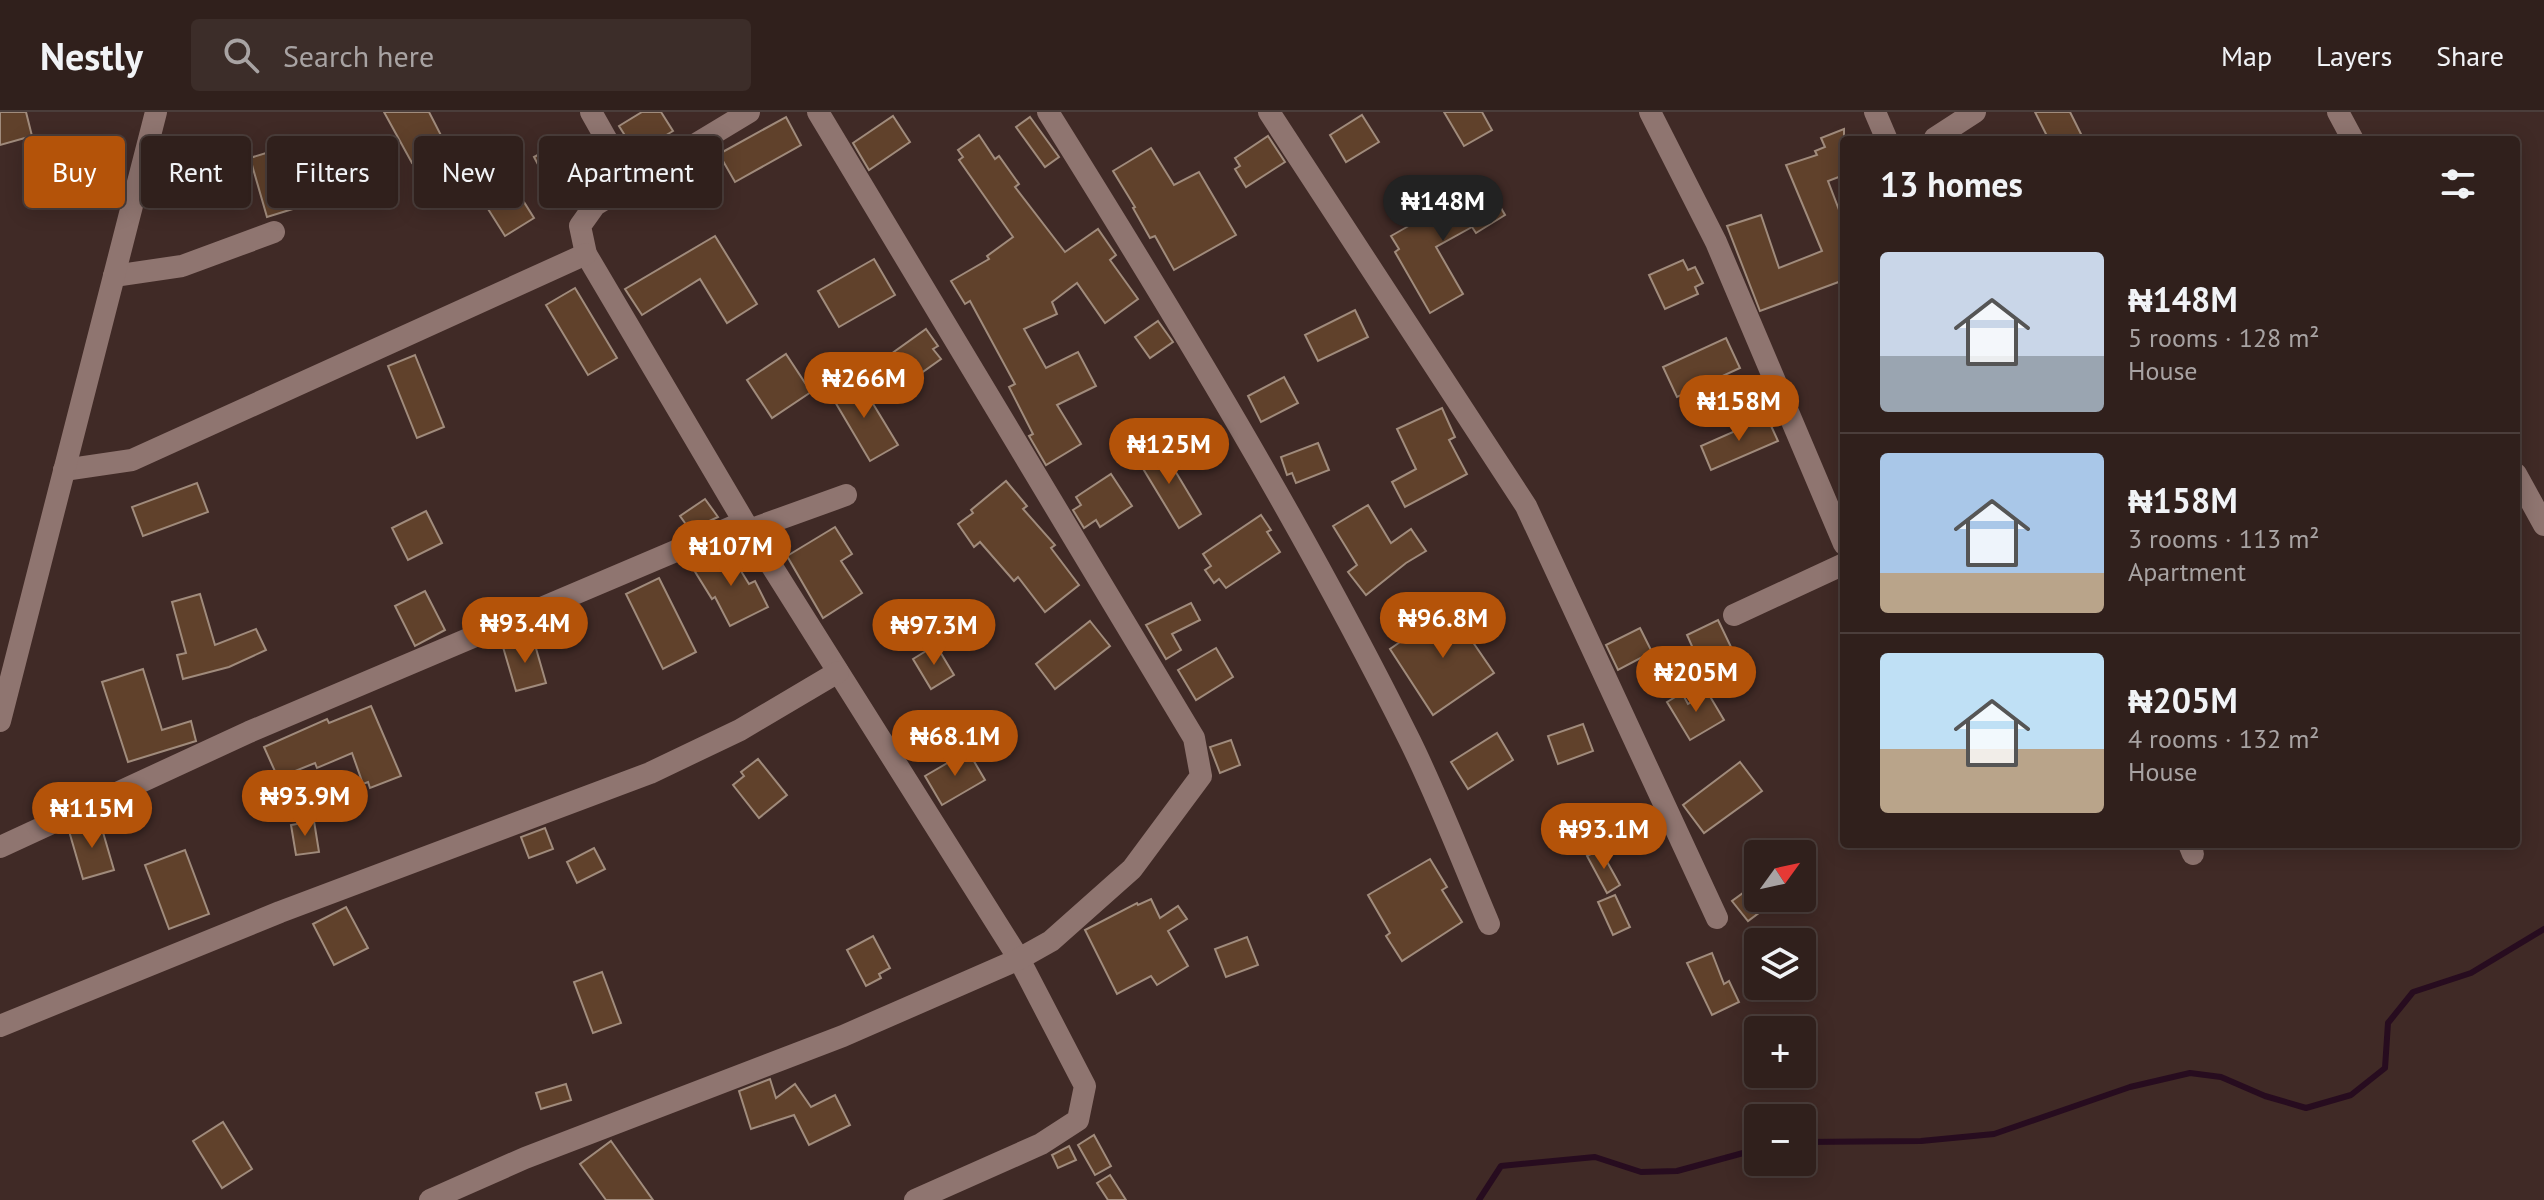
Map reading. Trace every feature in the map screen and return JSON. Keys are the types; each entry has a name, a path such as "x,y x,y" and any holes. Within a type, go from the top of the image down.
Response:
{"street":[{"path":"0,721 156,112"},
{"path":"591,112 605,136"},
{"path":"709,136 749,112"},
{"path":"430,1200 525,1158 843,1036 1019,959 1051,941 1132,869 1201,776 1194,738 818,112"},
{"path":"1048,112 1157,286 1316,562 1411,743 1489,924"},
{"path":"1269,112 1526,506 1717,918"},
{"path":"1650,112 1716,242 1840,535"},
{"path":"1875,112 1885,136"},
{"path":"1938,136 1975,112"},
{"path":"2338,112 2351,136"},
{"path":"593,208 580,226 586,254 747,526 1019,959 1085,1086 1078,1120 1041,1144 915,1200"},
{"path":"114,276 182,266 274,232"},
{"path":"64,470 132,460 586,254"},
{"path":"2520,481 2544,525"},
{"path":"0,847 249,732 747,526 846,495"},
{"path":"1734,615 1840,566"},
{"path":"0,1026 280,912 650,773 740,730 838,672"}],"building":[{"path":"0,112 26,112 32,136 0,145"},
{"path":"384,112 429,112 441,136 414,136 412,163"},
{"path":"642,112 661,112 673,131 665,136 625,136 619,126"},
{"path":"1444,112 1482,112 1492,130 1464,146"},
{"path":"2035,112 2070,112 2082,136 2047,136"},
{"path":"1362,115 1379,142 1346,162 1330,135"},
{"path":"893,116 910,142 869,170 853,143"},
{"path":"786,117 801,145 735,182 722,159 722,152"},
{"path":"1030,117 1059,157 1045,167 1016,127"},
{"path":"1844,129 1844,136 1840,136 1840,176 1828,181 1840,212 1840,281 1760,311 1727,226 1761,215 1779,268 1822,251 1786,165 1817,155 1815,151 1825,147 1821,138"},
{"path":"979,135 995,159 999,156 1019,184 1015,187 1065,252 1098,229 1116,255 1110,260 1138,299 1105,323 1077,283 1052,302 1057,314 1024,329 1046,368 1078,352 1096,386 1057,405 1081,444 1046,465 1029,436 1033,434 1009,387 1015,384 970,301 965,304 951,281 989,259 987,256 1013,237 959,160 963,157 958,150"},
{"path":"1268,136 1285,162 1246,187 1235,169 1240,166 1235,158"},
{"path":"1151,148 1174,185 1199,172 1236,235 1174,270 1155,236 1150,238 1113,171"},
{"path":"267,153 267,208 296,208 267,217 251,158"},
{"path":"1486,182 1505,215 1476,233 1472,227 1436,247 1463,294 1430,313 1395,252 1399,249 1391,236"},
{"path":"523,200 534,218 505,236 487,208 523,208"},
{"path":"715,236 757,304 727,323 700,279 642,315 625,289"},
{"path":"874,259 895,295 839,327 818,291"},
{"path":"1683,260 1688,270 1695,267 1703,283 1695,287 1698,294 1665,309 1649,275"},
{"path":"575,288 617,358 588,375 546,305"},
{"path":"1355,310 1368,337 1318,361 1305,335"},
{"path":"1158,321 1173,342 1150,358 1135,337"},
{"path":"926,329 938,346 933,349 941,359 903,386 884,359"},
{"path":"1726,338 1740,368 1677,397 1663,367"},
{"path":"786,354 811,392 772,418 747,380"},
{"path":"415,355 444,427 417,438 388,366"},
{"path":"1284,377 1298,403 1261,422 1248,396"},
{"path":"858,379 898,445 870,461 831,395"},
{"path":"1442,408 1455,437 1449,440 1467,474 1405,507 1392,482 1416,469 1397,429"},
{"path":"1767,417 1778,441 1711,470 1701,446"},
{"path":"1318,443 1329,470 1296,483 1292,473 1287,475 1281,457"},
{"path":"1159,444 1201,514 1179,528 1136,457"},
{"path":"1111,474 1132,506 1100,527 1096,520 1084,528 1073,510 1081,505 1076,497"},
{"path":"1006,481 1027,506 1023,509 1055,545 1051,548 1079,585 1045,612 1018,577 1014,581 980,542 974,547 958,524"},
{"path":"197,483 208,512 143,536 132,507"},
{"path":"705,499 718,517 690,530 680,516"},
{"path":"1368,505 1391,543 1411,529 1426,551 1366,595 1348,572 1357,565 1333,526"},
{"path":"426,511 442,543 408,560 392,528"},
{"path":"1261,515 1271,530 1267,532 1280,552 1226,588 1219,579 1214,583 1205,570 1211,566 1203,554"},
{"path":"835,527 852,554 841,561 862,593 823,618 787,556"},
{"path":"728,550 749,584 755,581 768,607 730,626 715,597 712,599 694,570"},
{"path":"659,578 696,652 663,669 626,594"},
{"path":"425,591 445,630 415,646 395,606"},
{"path":"200,594 215,645 256,629 266,650 229,667 183,679 177,655 186,653 172,602"},
{"path":"1191,603 1200,620 1172,634 1181,650 1166,659 1146,625"},
{"path":"1455,604 1474,630 1468,635 1494,673 1433,715 1390,649"},
{"path":"1718,620 1731,647 1699,662 1687,635"},
{"path":"1090,621 1110,646 1055,689 1036,664"},
{"path":"1640,628 1652,652 1618,670 1606,645"},
{"path":"533,638 546,683 516,691 503,647"},
{"path":"936,645 954,675 931,689 913,659"},
{"path":"1216,648 1233,677 1196,700 1178,670"},
{"path":"143,669 162,730 191,721 196,741 128,762 102,682"},
{"path":"1682,693 1688,704 1708,693 1724,720 1690,740 1667,702"},
{"path":"371,706 401,776 370,788 368,782 363,784 352,753 317,768 315,763 278,778 264,747 327,719 329,723"},
{"path":"1583,724 1593,751 1558,764 1548,736"},
{"path":"1497,733 1513,760 1468,789 1451,762"},
{"path":"1231,740 1240,765 1220,773 1210,747"},
{"path":"968,751 985,780 942,805 925,776"},
{"path":"758,759 787,795 759,818 733,785 744,776 741,772"},
{"path":"1740,762 1762,791 1704,833 1683,805"},
{"path":"314,821 319,852 296,855 291,825"},
{"path":"100,822 114,870 83,879 69,831"},
{"path":"545,828 553,849 529,858 521,837"},
{"path":"594,848 605,869 577,883 567,862"},
{"path":"1600,849 1620,885 1607,893 1587,856"},
{"path":"185,850 209,914 169,929 145,865"},
{"path":"1430,859 1447,887 1442,890 1462,922 1402,961 1386,936 1390,933 1368,895"},
{"path":"1744,892 1744,912 1760,912 1748,921 1732,901"},
{"path":"1615,895 1630,927 1613,935 1598,902"},
{"path":"1151,899 1160,918 1178,906 1187,919 1168,931 1188,966 1157,985 1151,976 1117,994 1085,930"},
{"path":"346,907 368,948 334,965 313,924"},
{"path":"873,936 890,968 879,974 881,978 866,986 847,950"},
{"path":"1247,937 1258,965 1226,977 1215,949"},
{"path":"1712,953 1724,984 1729,981 1739,1002 1712,1015 1687,963"},
{"path":"602,972 621,1023 593,1033 574,982"},
{"path":"770,1079 776,1098 795,1084 811,1107 835,1095 850,1125 809,1145 794,1115 751,1129 739,1091"},
{"path":"566,1084 571,1100 541,1109 536,1093"},
{"path":"223,1122 252,1169 222,1188 193,1141"},
{"path":"1094,1135 1111,1166 1095,1175 1078,1145"},
{"path":"611,1141 653,1200 606,1200 580,1164"},
{"path":"1069,1146 1076,1160 1058,1168 1052,1155"},
{"path":"1110,1175 1126,1200 1108,1200 1097,1183"}],"waterway":[{"path":"1816,1142 1921,1141 1994,1134 2130,1087 2190,1073 2221,1077 2265,1096 2306,1108 2351,1095 2385,1068 2388,1023 2413,992 2471,973 2544,929"},
{"path":"1479,1200 1501,1166 1595,1157 1641,1172 1677,1171 1744,1153"}]}
